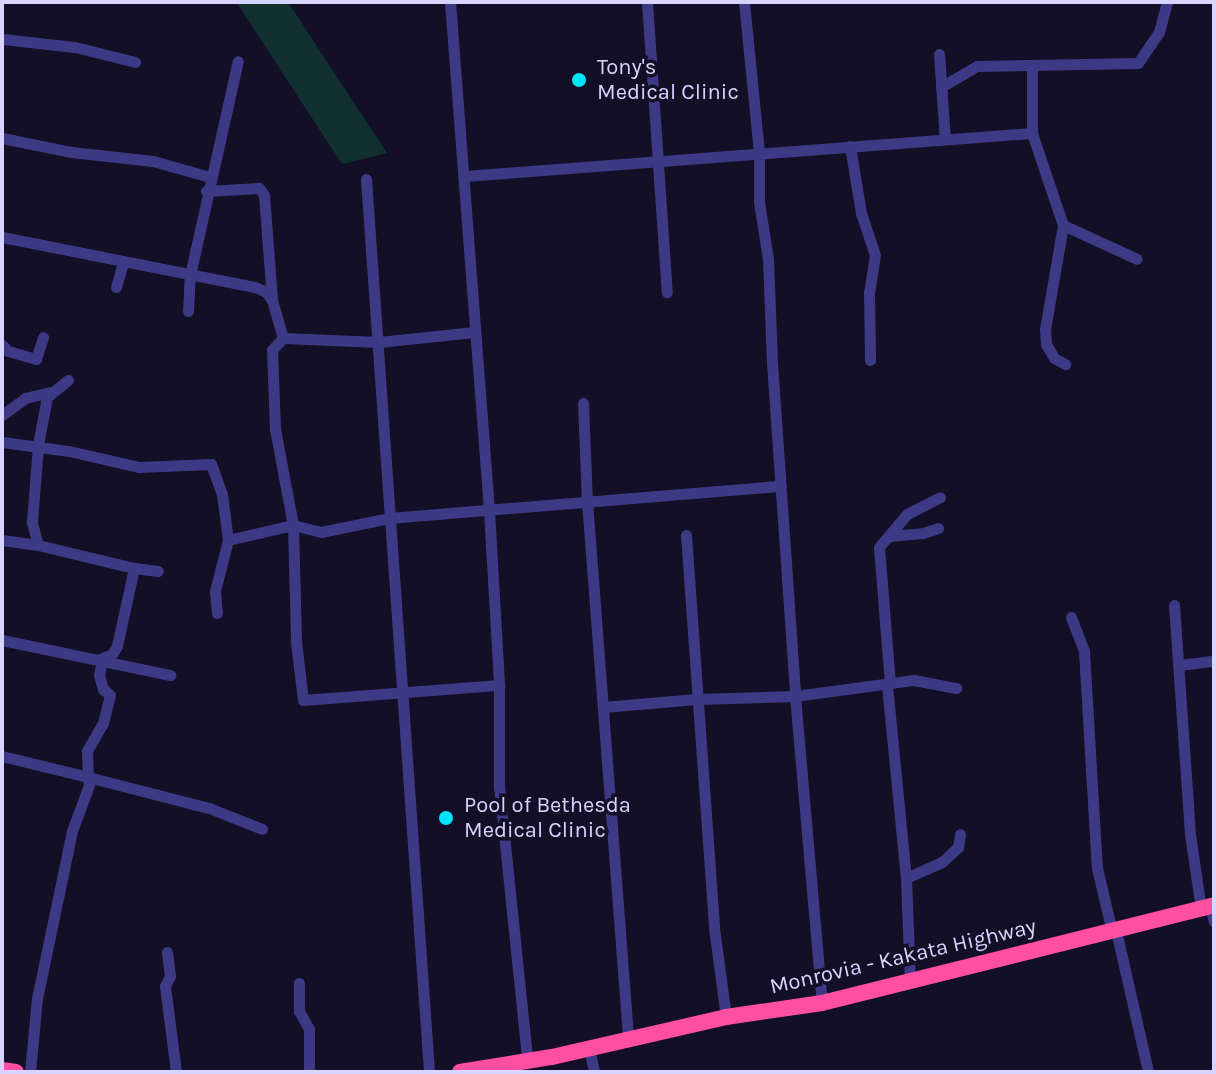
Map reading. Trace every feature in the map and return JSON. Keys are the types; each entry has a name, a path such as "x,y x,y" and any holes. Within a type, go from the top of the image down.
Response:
{"highway":[{"name":"Monrovia - Kakata Highway","path":"460,1072 589,1048 628,1036 726,1017 822,1003 1210,911"}],"street":[{"path":"450,2 489,510 499,685 499,786 527,1059"},
{"path":"647,2 667,292"},
{"path":"744,2 759,151 759,202 768,259 795,696 822,1003"},
{"path":"941,87 977,66 1138,63 1159,32 1167,2"},
{"path":"2,39 75,47 135,62"},
{"path":"939,54 945,139"},
{"path":"188,311 190,275 206,191 238,61"},
{"path":"1032,65 1032,133 1063,225 1045,329 1046,344 1054,358 1065,364"},
{"path":"465,176 759,151 1032,133"},
{"path":"2,138 71,152 153,161 210,177"},
{"path":"850,146 861,213 875,255 869,293 870,360"},
{"path":"366,179 429,1072"},
{"path":"206,191 259,188 264,195 270,233 272,300 283,338"},
{"path":"1063,225 1137,259"},
{"path":"2,237 255,287 272,300"},
{"path":"116,287 123,262"},
{"path":"474,332 379,342 283,338 272,350 275,429 293,525 296,642 303,700 499,685"},
{"path":"2,345 8,351 36,359 43,337"},
{"path":"2,415 25,398 51,392 68,380"},
{"path":"38,545 32,522 38,445 51,392"},
{"path":"583,403 587,501 628,1036"},
{"path":"2,442 38,445 139,467 211,464 222,494 228,540 215,591 217,613"},
{"path":"228,540 293,525 321,532 389,518 781,486"},
{"path":"910,982 906,878 888,684 886,600 878,561 879,547 907,514 940,497"},
{"path":"890,536 923,533 938,528"},
{"path":"686,535 715,935 726,1017"},
{"path":"2,540 158,571"},
{"path":"100,660 112,654 117,646 134,568"},
{"path":"1174,605 1190,834 1210,911"},
{"path":"1071,617 1084,651 1097,868 1112,932 1117,935 1148,1072"},
{"path":"2,640 170,675"},
{"path":"30,1072 37,998 72,831 89,785 87,751 103,723 110,695 103,689 99,675 100,660"},
{"path":"1179,665 1214,661"},
{"path":"603,707 697,699 795,696 914,680 956,688"},
{"path":"2,756 209,808 262,829"},
{"path":"906,878 942,862 958,847 960,834"},
{"path":"167,952 170,976 165,986 173,1022 176,1072"},
{"path":"299,983 299,1011 309,1029 309,1072"},
{"path":"589,1048 594,1072"}],"green space":[{"path":"236,2 288,2 387,153 342,164"}],"place":[{"name":"Tony's Medical Clinic","path":"579,80"},
{"name":"Pool of Bethesda Medical Clinic","path":"446,818"}]}
